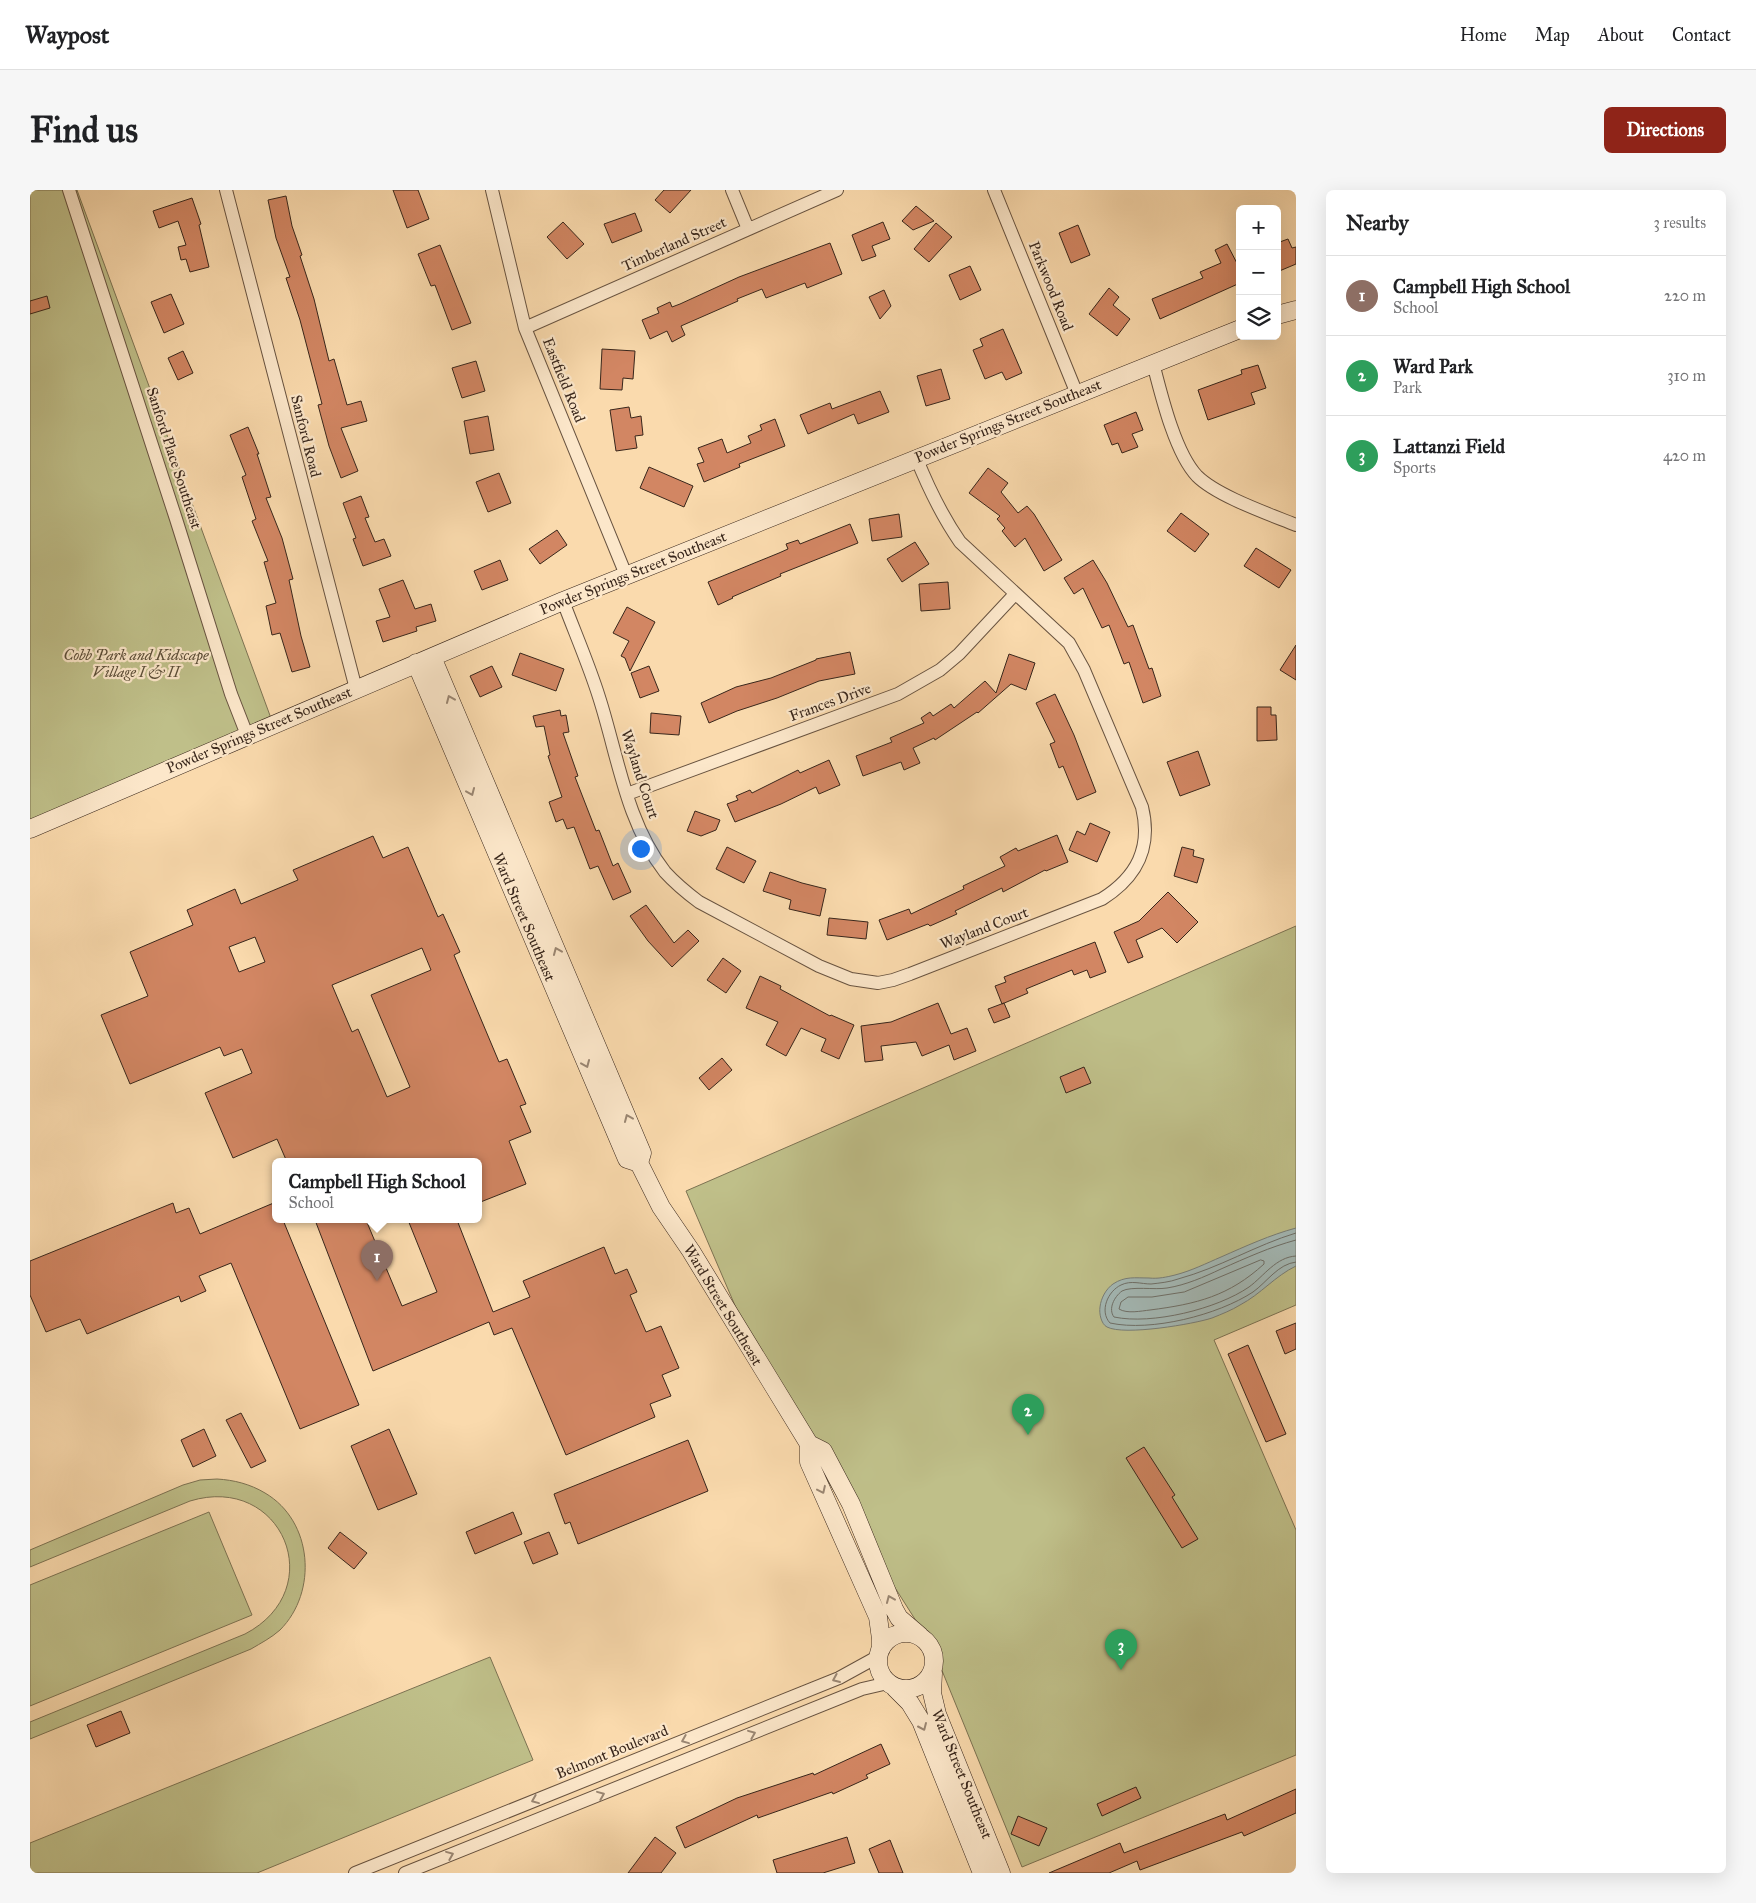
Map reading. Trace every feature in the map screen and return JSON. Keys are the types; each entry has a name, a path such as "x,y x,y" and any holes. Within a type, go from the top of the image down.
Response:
{"street":[{"name":"Sanford Place Southeast","path":"69,190 231,694 247,735"},
{"name":"Sanford Road","path":"226,190 356,689"},
{"name":"Eastfield Road","path":"492,190 525,328 626,575"},
{"path":"732,190 748,229"},
{"name":"Timberland Street","path":"525,328 837,190"},
{"name":"Parkwood Road","path":"994,190 1077,394"},
{"path":"1281,314 1296,310"},
{"name":"Powder Springs Street Southeast","path":"30,828 563,601 916,457 1236,330"},
{"path":"1153,363 1174,434 1196,476 1216,491 1296,525"},
{"name":"Wayland Court","path":"563,601 600,698 617,764 639,826 652,853 666,872 699,902 836,974 865,982 878,983 910,974 1102,899 1117,890 1127,880 1136,866 1146,836 1146,822 1142,807 1084,670 1069,643 960,542 935,501 916,457"},
{"name":"Frances Drive","path":"627,794 898,694 940,670 1015,594"},
{"name":"Ward Street Southeast","path":"432,656 642,1153 639,1163"},
{"name":"Ward Street Southeast","path":"416,663 628,1158 639,1163 662,1207 809,1444 809,1462 878,1617 882,1639 878,1660 880,1672 910,1703 921,1722 982,1873"},
{"name":"Ward Street Southeast","path":"809,1444 823,1451 851,1504 899,1618 928,1643 933,1652 935,1662 932,1693 937,1714 1001,1873"},
{"path":"880,1652 889,1639 900,1634 910,1633 920,1636"},
{"name":"Belmont Boulevard","path":"355,1873 839,1678 880,1652"},
{"path":"405,1873 862,1689 892,1685 906,1690 917,1688 926,1682 933,1673"}],"green space":[{"name":"Cobb Park and Kidscape Village I & II","path":"30,190 77,190 272,721 30,828"},
{"path":"1296,926 1296,1305 1214,1340 1296,1530 1296,1755 1022,1867 932,1646 838,1498 763,1371 686,1191"},
{"path":"217,1479 242,1483 265,1493 281,1505 293,1521 301,1539 305,1558 305,1577 300,1596 292,1614 280,1630 251,1649 30,1739 30,1722 245,1634 271,1614 286,1590 290,1565 284,1540 271,1519 250,1504 222,1497 190,1501 30,1567 30,1550 183,1485 200,1480"},
{"path":"209,1512 252,1615 30,1706 30,1585"},
{"path":"490,1657 533,1760 257,1873 30,1873 30,1843"}],"water":[{"path":"1296,1228 1296,1266 1281,1275 1248,1301 1230,1310 1212,1318 1175,1326 1143,1330 1116,1329 1105,1326 1102,1321 1100,1309 1103,1297 1108,1288 1117,1281 1130,1278 1162,1278 1181,1273 1258,1241"}],"building":[{"path":"393,190 418,190 429,219 407,228"},
{"path":"664,190 691,190 670,213 655,200"},
{"path":"286,196 292,226 302,255 300,256 314,299 329,361 334,359 347,405 361,401 367,421 341,428 358,471 341,478 329,446 318,405 322,404 300,320 286,278 290,277 276,238 268,200"},
{"path":"192,198 201,224 199,225 209,267 190,272 186,259 181,260 178,247 186,245 178,221 159,228 153,211"},
{"path":"916,206 934,221 913,230 902,221"},
{"path":"635,213 642,231 612,243 604,224"},
{"path":"563,222 584,244 567,259 547,237"},
{"path":"883,222 890,239 872,246 876,256 862,261 852,235"},
{"path":"936,223 952,237 929,262 914,249"},
{"path":"1078,225 1090,255 1071,263 1059,233"},
{"path":"1288,239 1292,248 1296,247 1296,264 1281,270 1281,250 1281,242"},
{"path":"830,243 842,274 807,288 805,283 766,298 762,289 681,326 685,335 672,342 667,331 650,339 642,320 659,313 657,308 670,302 672,307 680,304 739,277"},
{"path":"1227,244 1236,261 1236,285 1160,319 1152,299 1203,278 1200,272 1221,263 1215,250"},
{"path":"440,245 471,323 452,330 435,285 431,286 418,254"},
{"path":"970,266 981,290 960,300 949,275"},
{"path":"1109,288 1119,297 1113,305 1130,319 1117,336 1089,314"},
{"path":"884,290 891,306 880,319 869,297"},
{"path":"171,294 184,324 164,333 151,302"},
{"path":"47,296 50,308 30,314 30,301"},
{"path":"1003,329 1022,373 1006,380 1002,372 985,379 973,350 983,346 980,339"},
{"path":"602,349 635,351 633,379 623,378 622,390 600,389"},
{"path":"183,351 193,373 178,380 168,358"},
{"path":"476,361 485,391 462,398 452,368"},
{"path":"1258,365 1266,388 1251,393 1255,404 1208,420 1198,390 1242,374 1241,370"},
{"path":"941,369 950,399 926,406 917,376"},
{"path":"880,391 889,412 858,424 854,414 808,434 800,415 830,403 832,409"},
{"path":"629,407 631,418 641,416 643,435 635,436 637,448 616,451 610,410"},
{"path":"1136,412 1143,430 1132,434 1138,447 1122,453 1118,443 1112,445 1104,425"},
{"path":"488,416 494,450 470,454 464,421"},
{"path":"775,419 785,446 739,464 740,467 704,482 697,464 704,462 698,448 722,439 727,453 751,443 748,436 762,430 760,425"},
{"path":"248,427 259,454 257,454 271,497 266,498 282,538 293,579 289,580 310,667 292,672 280,633 272,635 266,606 276,603 264,562 268,561 252,521 256,519 242,477 246,475 230,435"},
{"path":"649,467 693,486 684,507 640,488"},
{"path":"988,468 1008,483 1001,492 1018,513 1027,506 1034,514 1062,560 1044,571 1025,538 1015,547 1002,531 1005,528 997,519 1000,516 969,493"},
{"path":"499,473 511,503 488,512 476,482"},
{"path":"361,496 369,517 365,518 375,542 384,539 391,556 363,566 353,539 356,538 343,503"},
{"path":"1181,513 1209,534 1195,552 1167,531"},
{"path":"899,514 902,537 872,541 869,519"},
{"path":"850,524 858,543 780,574 781,576 718,605 708,582 788,549 786,544 798,540 800,544"},
{"path":"557,530 567,545 540,564 529,549"},
{"path":"915,542 929,564 902,582 887,559"},
{"path":"1256,548 1291,570 1279,588 1244,566"},
{"path":"500,560 508,580 482,590 474,571"},
{"path":"1093,560 1107,583 1128,627 1133,625 1149,669 1152,668 1161,696 1143,703 1129,662 1124,664 1109,625 1102,628 1083,588 1074,594 1064,578"},
{"path":"403,580 415,609 431,604 436,621 416,627 417,631 383,642 376,621 390,617 379,589"},
{"path":"948,582 950,609 921,611 919,584"},
{"path":"627,607 655,622 630,671 625,658 621,656 629,641 613,633"},
{"path":"1296,645 1296,680 1280,670"},
{"path":"850,652 855,674 819,681 709,723 701,703 736,687 771,678 816,659"},
{"path":"520,653 564,669 556,691 512,675"},
{"path":"1009,654 1035,663 1026,690 1011,684 978,713 935,740 934,738 913,748 920,763 904,770 901,762 863,776 856,756 892,742 890,738 924,723 921,718 930,712 933,716 951,704 954,708 985,681 996,693"},
{"path":"492,666 502,687 480,697 470,676"},
{"path":"649,666 659,691 640,698 631,673"},
{"path":"1055,694 1074,735 1096,792 1077,800 1063,766 1059,768 1050,744 1055,742 1036,703"},
{"path":"1257,707 1271,707 1271,715 1276,715 1277,740 1257,741"},
{"path":"560,710 561,716 566,715 569,732 563,733 578,776 575,777 596,831 599,830 613,866 618,863 631,892 613,900 598,866 590,869 574,827 567,829 563,819 556,822 549,802 562,797 548,756 550,755 544,726 536,727 533,716"},
{"path":"651,713 681,716 679,735 650,733"},
{"path":"1198,751 1210,785 1180,796 1167,762"},
{"path":"829,760 840,785 819,794 816,787 781,804 735,822 727,804 738,800 736,796 750,790 752,793 798,770 800,773"},
{"path":"695,811 720,820 716,830 701,836 687,831"},
{"path":"1090,823 1110,832 1097,862 1069,850 1077,831 1085,835"},
{"path":"1057,835 1068,862 1045,870 1003,892 1002,888 955,911 957,914 930,926 928,924 887,940 879,920 909,909 911,914 964,889 963,886 1005,866 1000,857 1016,848 1018,851"},
{"path":"373,836 383,858 408,847 438,917 443,914 460,952 454,955 499,1062 507,1059 526,1104 520,1106 531,1132 509,1141 526,1184 482,1201 482,1158 285,1158 277,1139 233,1158 205,1093 252,1073 242,1049 224,1056 220,1047 130,1084 101,1015 148,996 130,952 193,925 187,910 235,889 241,904 298,880 293,870","holes":["255,937 265,962 239,972 229,947","422,948 431,970 371,995 410,1087 387,1097 358,1029 352,1032 332,985"]},
{"path":"727,847 756,861 744,883 716,869"},
{"path":"1182,847 1194,850 1193,856 1204,859 1197,883 1174,876"},
{"path":"770,872 826,889 820,916 789,909 791,900 763,891"},
{"path":"1168,892 1198,922 1177,943 1162,928 1136,940 1143,957 1128,963 1114,932 1139,921"},
{"path":"646,905 674,943 688,930 699,941 672,967 648,941 630,916"},
{"path":"829,918 868,922 866,939 827,935"},
{"path":"1095,942 1106,972 1090,978 1087,970 1074,975 1072,970 1026,989 1028,993 1002,1004 995,986 1006,982 1004,977"},
{"path":"723,958 741,971 726,993 707,980"},
{"path":"760,976 781,986 780,989 830,1016 854,1025 839,1059 821,1051 826,1039 801,1028 786,1056 766,1045 778,1022 746,1008"},
{"path":"938,1003 951,1034 967,1028 976,1051 954,1060 949,1045 922,1056 916,1042 881,1046 883,1060 865,1062 861,1026 891,1022"},
{"path":"1004,1003 1010,1017 994,1023 988,1009"},
{"path":"722,1058 732,1070 709,1090 699,1078"},
{"path":"1084,1067 1091,1083 1066,1093 1060,1077"},
{"path":"173,1203 176,1213 189,1208 200,1234 272,1204 272,1223 284,1223 359,1405 300,1429 231,1263 199,1276 206,1291 181,1302 179,1296 87,1334 80,1319 46,1332 30,1295 30,1261"},
{"path":"316,1223 367,1223 402,1306 437,1292 409,1223 458,1223 493,1312 530,1297 523,1281 604,1247 615,1274 627,1269 637,1292 630,1295 646,1332 661,1326 679,1368 662,1375 671,1396 650,1404 655,1417 566,1455 512,1328 494,1335 489,1322 373,1371"},
{"path":"1296,1323 1296,1349 1285,1354 1276,1331"},
{"path":"1248,1345 1286,1434 1266,1442 1228,1354"},
{"path":"241,1413 266,1461 251,1468 226,1420"},
{"path":"204,1429 216,1456 193,1467 181,1440"},
{"path":"389,1429 417,1494 378,1510 351,1446"},
{"path":"688,1440 708,1491 578,1544 570,1522 565,1524 554,1494"},
{"path":"1144,1447 1175,1495 1172,1497 1198,1539 1182,1548 1126,1458"},
{"path":"513,1512 522,1534 475,1554 466,1532"},
{"path":"340,1532 367,1553 354,1569 328,1548"},
{"path":"549,1532 558,1554 533,1564 524,1542"},
{"path":"121,1711 130,1733 96,1747 87,1725"},
{"path":"881,1744 890,1764 866,1775 868,1778 833,1794 832,1792 758,1818 757,1815 685,1848 676,1827 737,1798 813,1773 814,1775"},
{"path":"1136,1787 1141,1798 1102,1816 1097,1804"},
{"path":"1296,1789 1296,1813 1244,1836 1242,1832 1140,1870 1137,1861 1109,1873 1049,1873 1120,1843 1124,1853 1225,1814 1227,1820"},
{"path":"1018,1816 1047,1828 1039,1846 1011,1834"},
{"path":"655,1837 676,1853 661,1873 628,1873"},
{"path":"847,1837 855,1863 823,1873 777,1873 773,1860"},
{"path":"890,1840 903,1873 879,1873 869,1849"}],"place":[{"name":"Campbell High School","path":"377,1281"},
{"name":"Ward Park","path":"1028,1435"},
{"name":"Lattanzi Field","path":"1121,1670"}]}
